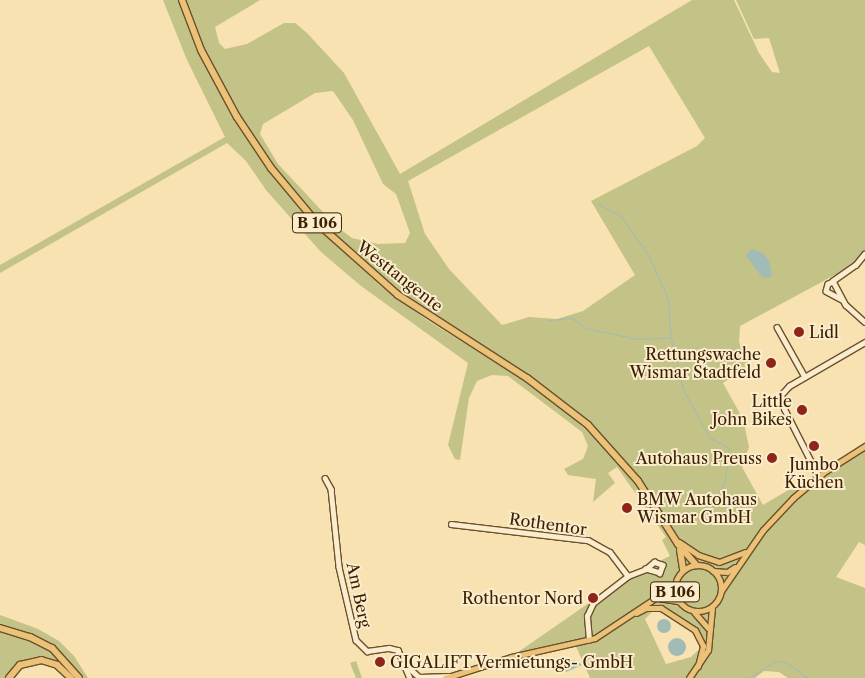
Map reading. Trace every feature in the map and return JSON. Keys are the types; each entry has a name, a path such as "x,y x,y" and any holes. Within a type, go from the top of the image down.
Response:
{"highway":[{"name":"Westtangente","path":"182,0 201,50 237,117 271,168 317,223 398,296 527,378 575,414 622,462 678,544 696,565"},
{"name":"Westtangente","path":"678,544 683,570"},
{"path":"0,628 30,637 52,648 79,678"},
{"path":"9,678 20,665 35,660 57,665 72,678"}],"main road":[{"path":"721,591 737,565 777,514 818,476 865,446"},
{"path":"674,537 689,550 719,562 732,560 748,551"},
{"name":"B 106","path":"689,678 708,650 710,636 709,620 713,606 721,591 719,580 713,571 696,565 683,570 675,585 678,601 694,611 704,621 710,636"},
{"path":"713,571 727,572 737,565"},
{"path":"448,677 511,657 589,640 621,623 652,599 675,585"},
{"path":"652,599 678,601"},
{"name":"B 106","path":"694,611 713,606"},
{"name":"B 106","path":"621,623 646,608 657,607 671,612 701,637 703,648 698,666"}],"street":[{"path":"865,254 833,282 828,284 827,293 841,299 865,322"},
{"path":"833,282 841,299"},
{"path":"777,327 805,377"},
{"path":"818,476 781,402 784,390 865,342"},
{"name":"Am Berg","path":"325,478 332,489 339,568 356,640 367,652 395,649 406,664"},
{"name":"Rothentor","path":"451,524 588,540 610,552 628,576"},
{"path":"589,640 587,616 592,605 628,576 646,570"},
{"path":"406,664 419,677 448,677"},
{"path":"406,664 410,678"}],"shaded area":[{"path":"163,0 178,0 209,73 244,134 266,167 325,235 382,287 427,320 530,384 569,413 621,464 569,408 432,319 370,272 294,196 225,96 182,0 260,0 215,27 219,43 225,49 247,44 284,23 295,23 307,33 344,73 400,174 692,0 734,0 759,53 772,72 780,73 769,38 754,39 736,0 865,0 865,253 842,271 740,326 739,342 749,365 723,383 743,419 749,447 742,467 763,505 865,445 865,545 859,542 836,577 865,588 865,678 788,678 779,672 764,671 755,678 590,678 575,644 511,657 628,576 670,556 662,540 666,537 617,467 608,473 615,483 593,502 596,479 568,475 564,469 583,459 588,446 582,432 508,376 492,375 477,381 469,398 460,460 455,459 448,445 468,363 361,286 321,252 266,190 246,161 227,143 0,273 0,265 225,137 187,60","holes":["649,46 705,138 697,146 591,201 635,275 583,311 557,319 529,317 502,325 449,269 425,234 408,181","333,91 353,120 383,184 396,194 410,233 405,243 378,244 352,238 336,226 278,164 260,134 263,124 315,93","657,607 701,637 703,646 691,657 666,664 645,619"]},
{"path":"0,615 38,629 59,641 74,656 88,678 81,678 55,649 0,626"},
{"path":"0,631 32,639 52,651 68,666 65,668 47,658 37,657 17,665 7,678 0,678"},
{"path":"356,661 362,678 356,678 350,663"}],"water":[{"path":"751,249 763,253 769,261 772,275 769,278 762,277 746,256"},
{"path":"664,619 669,621 671,626 669,631 664,633 659,631 657,626 659,621"},
{"path":"673,638 681,638 686,643 684,654 673,656 668,651 668,643"},
{"path":"570,660 577,661 582,665 566,672 561,664"}],"waterway":[{"path":"598,204 620,215 649,256 668,299 671,338 683,389 709,437 729,448 725,481 705,519"},
{"path":"548,320 572,318 585,328 637,339 670,338"},
{"path":"749,678 775,661 787,663 808,678"}],"place":[{"name":"Lidl","path":"799,332"},
{"name":"Rettungswache Wismar Stadtfeld","path":"771,363"},
{"name":"Little John Bikes","path":"802,410"},
{"name":"Jumbo Küchen","path":"814,446"},
{"name":"Autohaus Preuss","path":"772,458"},
{"name":"BMW Autohaus Wismar GmbH","path":"627,508"},
{"name":"Rothentor Nord","path":"593,598"},
{"name":"GIGALIFT Vermietungs- GmbH","path":"380,662"}]}
